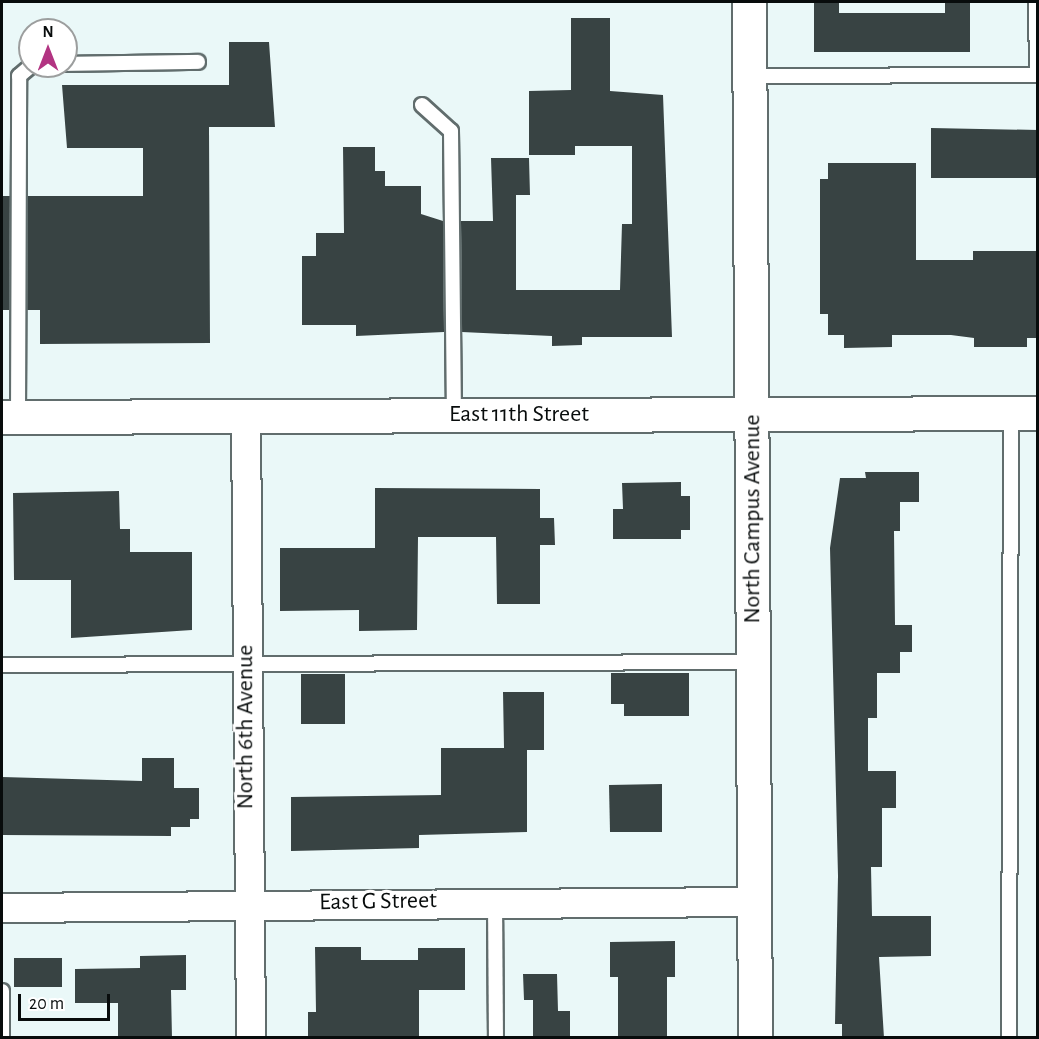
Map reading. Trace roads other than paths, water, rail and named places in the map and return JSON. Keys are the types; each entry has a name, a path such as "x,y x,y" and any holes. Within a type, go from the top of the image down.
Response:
{"street":[{"name":"North Campus Avenue","path":"748,2 753,414 755,1038"},
{"name":"East 11th Street","path":"10,417 1024,413"},
{"name":"North 6th Avenue","path":"246,416 246,662 251,1038"},
{"name":"East G Street","path":"2,908 495,900 754,902"}],"lane":[{"path":"750,76 1037,75 1036,2"},
{"path":"78,64 198,62"},
{"path":"10,417 19,78"},
{"path":"422,105 451,131 454,415"},
{"path":"1008,1038 1024,413"},
{"path":"2,665 246,662 753,662"},
{"path":"495,900 496,1038"},
{"path":"2,991 2,1038"}]}
